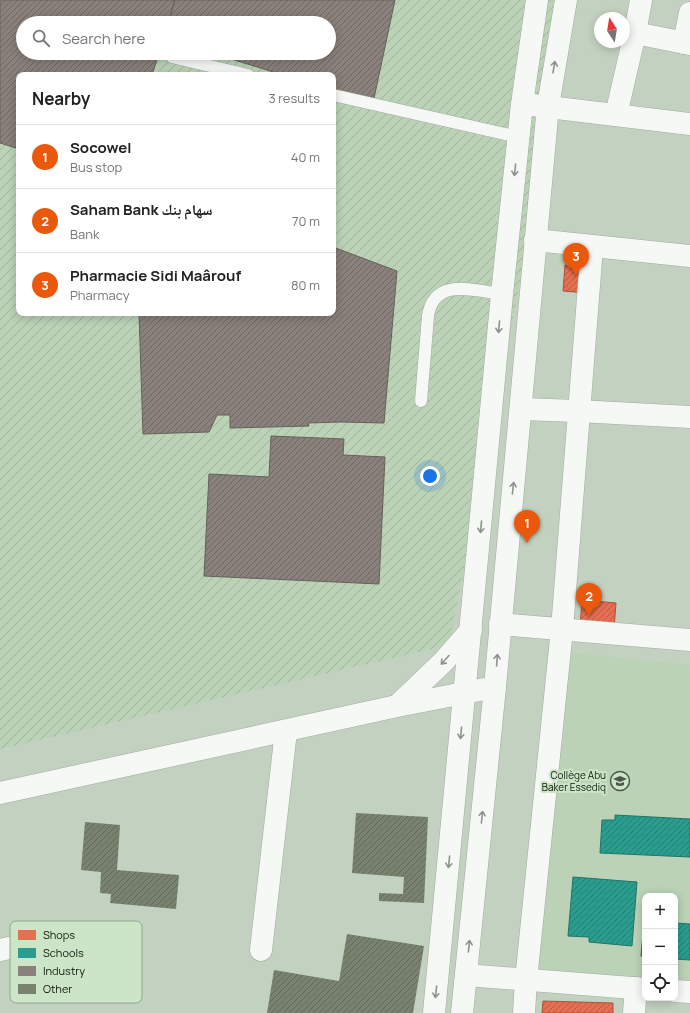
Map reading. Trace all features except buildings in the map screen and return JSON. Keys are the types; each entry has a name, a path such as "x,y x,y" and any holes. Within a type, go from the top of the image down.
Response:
{"street":[{"path":"434,1013 502,294 518,137 537,0"},
{"path":"462,1013 495,687 548,106 566,0"},
{"path":"616,115 641,0"},
{"path":"635,33 687,43 690,13"},
{"path":"522,104 690,124"},
{"path":"535,240 690,256"},
{"path":"524,1013 526,980 562,629 592,246"},
{"path":"520,409 690,417"},
{"path":"500,624 690,640"},
{"path":"397,706 444,661 471,630"},
{"path":"0,793 397,706 495,687"},
{"path":"261,950 286,731"},
{"path":"466,975 641,988 634,1013"},
{"path":"678,991 690,992"}],"lane":[{"path":"185,60 235,72"},
{"path":"336,95 518,137"},
{"path":"421,401 428,316 432,302 437,296 451,288 502,294"}],"shaded area":[{"path":"0,0 575,0 449,645 0,749"},
{"name":"Collège Abu Baker Essediq","path":"562,652 690,665 690,986 678,985 678,893 642,893 642,982 533,973"}],"place":[{"name":"Pharmacie Sidi Maârouf","path":"576,276"},
{"name":"Socowel","path":"527,543"},
{"name":"Saham Bank سهام بنك","path":"589,616"},
{"name":"Collège Abu Baker Essediq","path":"620,781"}]}
